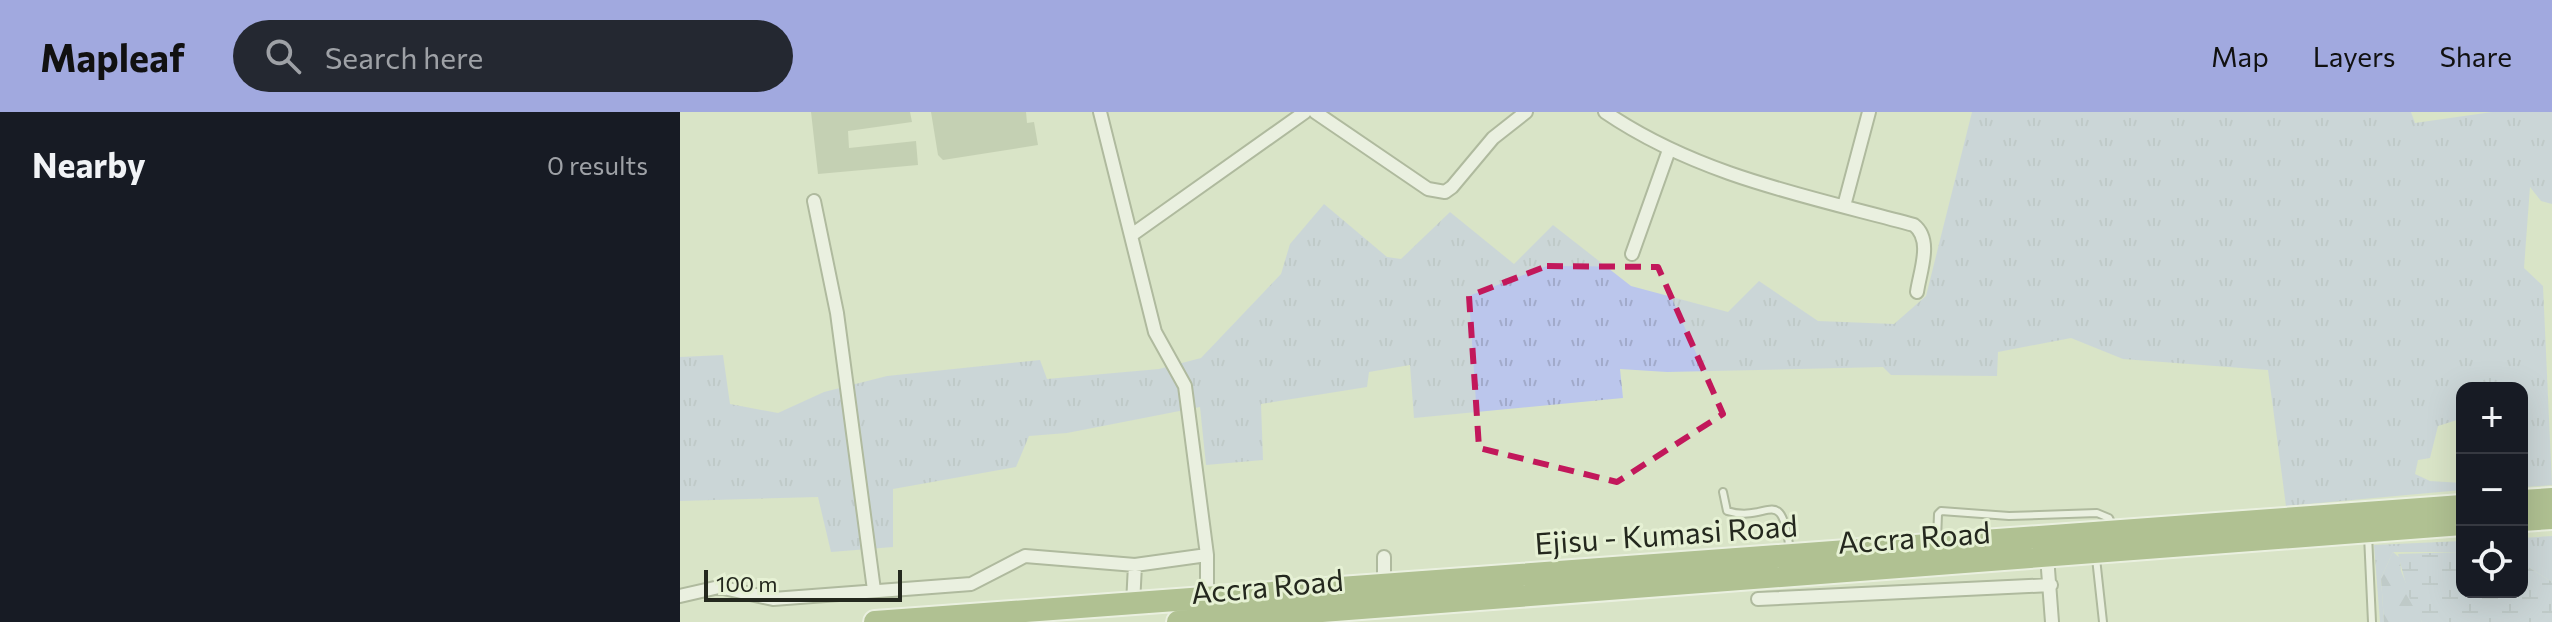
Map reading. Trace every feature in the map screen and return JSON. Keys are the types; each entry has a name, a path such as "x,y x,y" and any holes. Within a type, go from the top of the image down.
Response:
{"highway":[{"path":"2528,501 2552,499"},
{"name":"Ejisu - Kumasi Road","path":"875,622 1207,598 1382,604 1790,554 2456,506"},
{"path":"2528,520 2552,518"},
{"name":"Accra Road","path":"1178,622 1382,604 2456,524"}],"street":[{"path":"1133,234 1305,112"},
{"path":"1315,112 1428,189 1438,192 1452,187 1493,138 1526,112"},
{"path":"1605,112 1669,150 1757,185 1914,225 1921,230 1925,243 1917,292"},
{"path":"1844,206 1869,112"},
{"path":"1101,113 1155,332 1185,386 1207,555 1207,598"},
{"path":"1632,254 1669,150"},
{"path":"814,201 837,313 874,590"},
{"path":"680,596 719,587 773,599 971,584 1025,556 1135,565 1207,555"},
{"path":"2047,556 2052,622"},
{"path":"1382,604 1384,557"},
{"path":"1133,604 1135,565"},
{"path":"1758,599 2051,585"}],"lane":[{"path":"1723,492 1727,511 1737,514 1763,509 1780,511 1786,518 1790,554"},
{"path":"1937,544 1938,514 1941,511 2009,516 2097,513 2109,518 2115,531"},
{"path":"2368,531 2372,622"},
{"path":"2095,550 2103,622"}],"highlighted area":[{"path":"1547,266 1658,267 1723,414 1617,482 1479,448 1469,296"}],"green space":[{"path":"1972,112 2411,112 2415,123 2492,112 2552,112 2552,204 2541,201 2530,187 2524,268 2543,286 2552,485 2528,487 2528,382 2456,382 2456,420 2438,426 2430,458 2418,460 2415,474 2430,481 2456,483 2456,491 2286,506 2268,370 2123,359 2071,338 1998,352 1997,376 1891,375 1883,367 1667,372 1620,369 1623,398 1414,418 1410,365 1369,372 1367,387 1261,404 1263,460 1206,465 1200,407 1067,433 1029,436 1016,467 893,489 893,547 831,552 818,497 680,501 680,357 723,355 730,404 778,413 824,392 887,376 1040,360 1047,379 1159,369 1201,358 1281,274 1290,244 1324,204 1387,257 1401,259 1450,212 1514,264 1553,225 1631,286 1728,312 1759,281 1818,321 1894,324 1926,296"},
{"path":"2552,536 2552,582 2528,567 2528,538"},
{"path":"2456,541 2456,552 2393,552 2381,578 2384,622 2380,622 2374,545"},
{"path":"2393,552 2400,558 2401,571 2422,622 2384,622 2381,578"},
{"path":"2456,552 2456,598 2528,598 2528,567 2552,582 2552,622 2422,622 2410,600 2398,554"}],"building":[{"path":"811,112 910,112 912,122 848,131 849,148 916,141 918,165 818,174"},
{"path":"931,112 1026,112 1027,123 1034,122 1038,145 943,160 938,155"}]}
